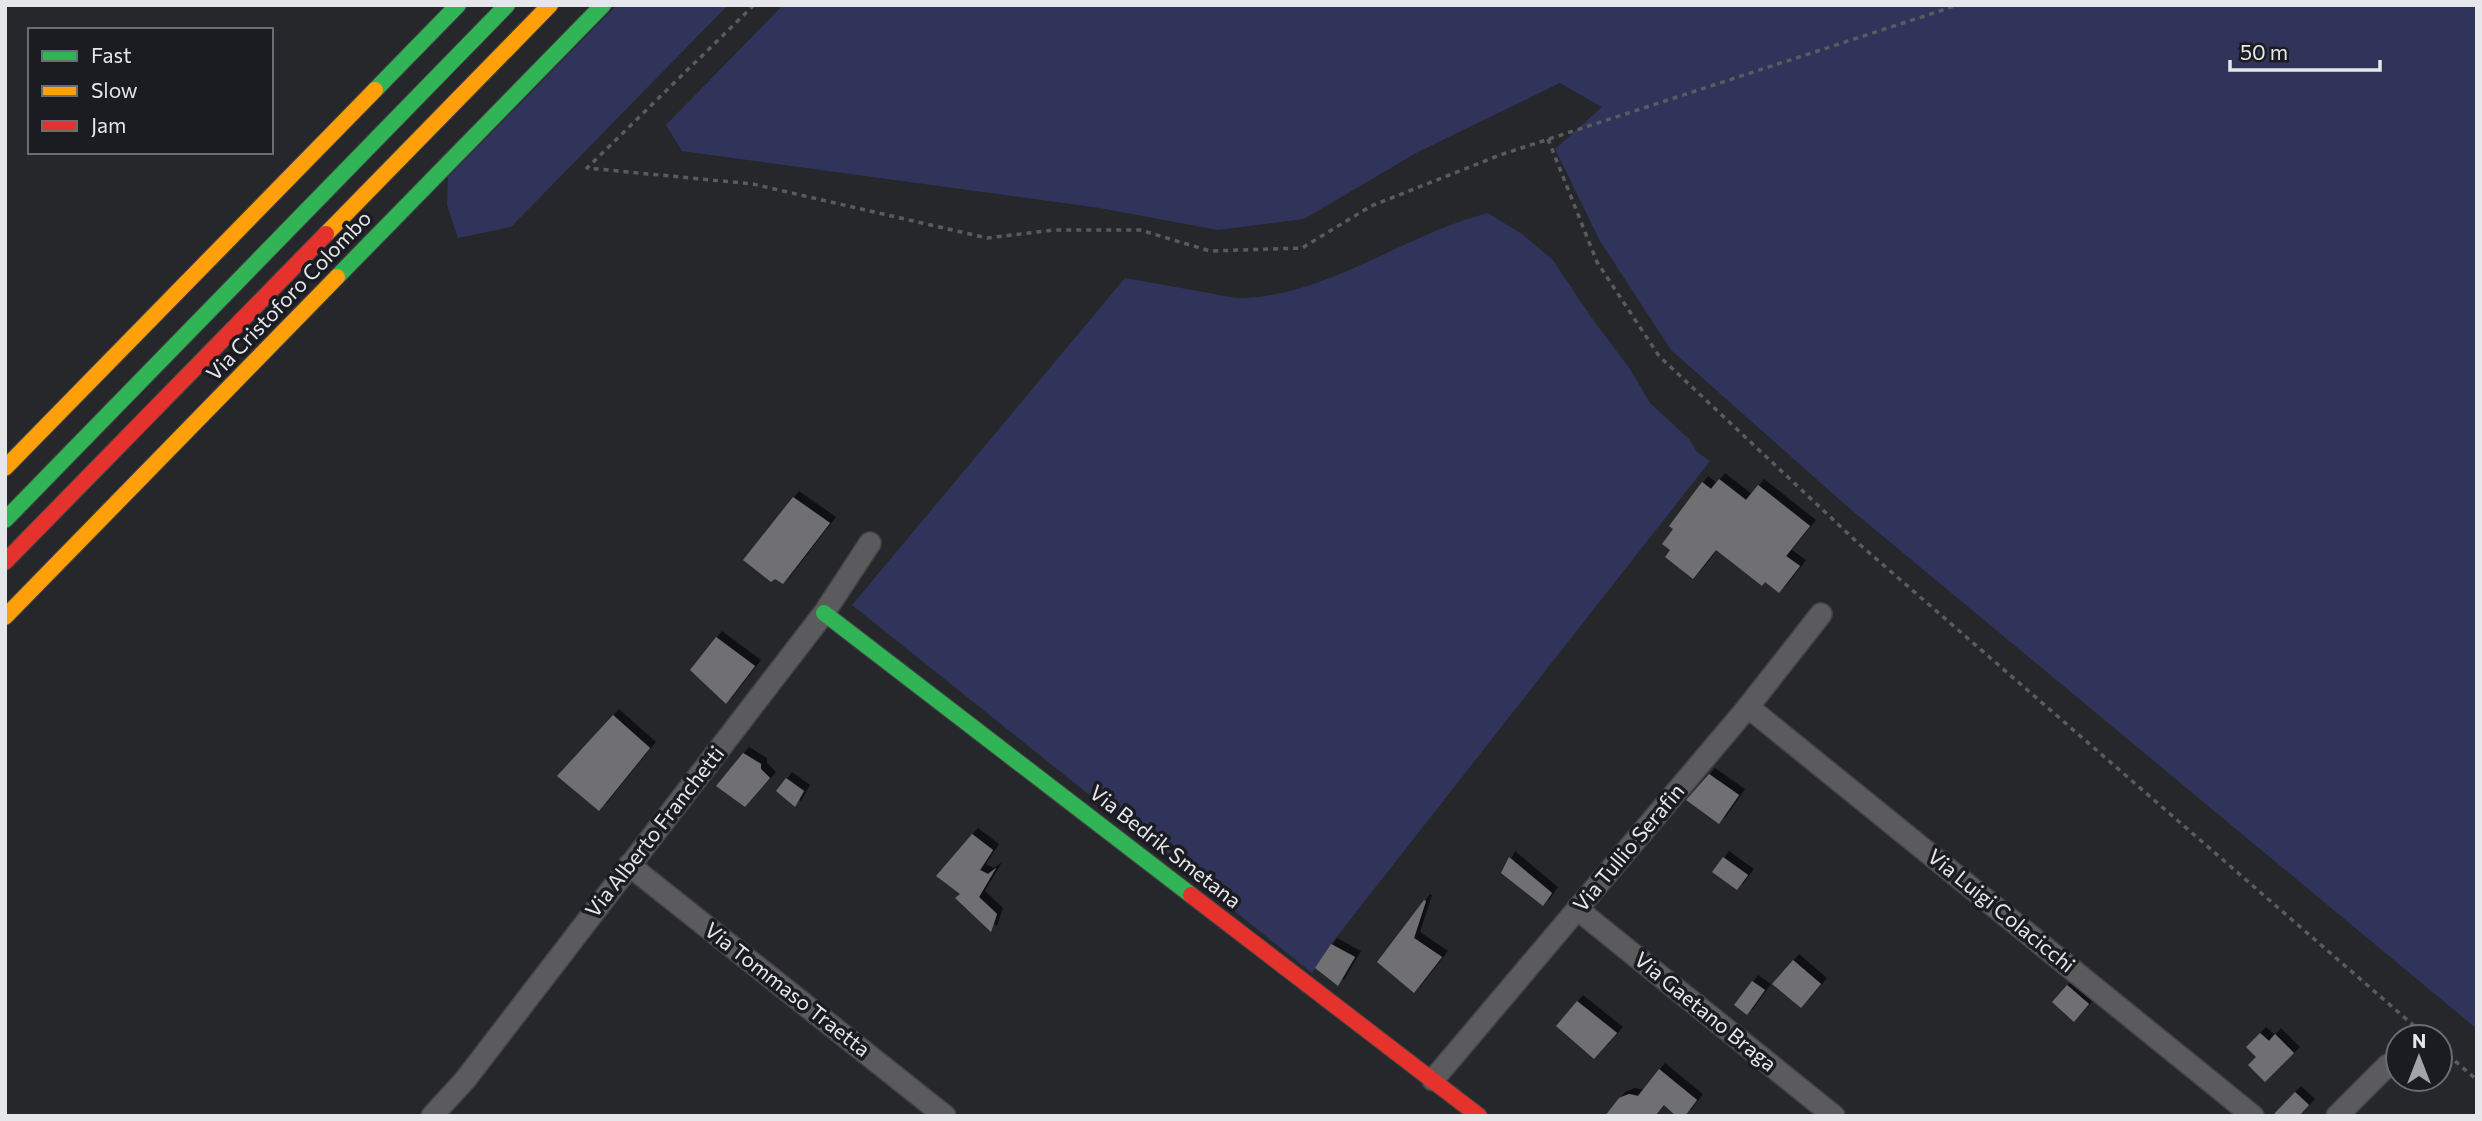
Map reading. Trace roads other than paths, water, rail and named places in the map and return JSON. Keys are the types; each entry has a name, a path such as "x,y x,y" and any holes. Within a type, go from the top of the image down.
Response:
{"street":[{"path":"5,468 458,5"},
{"path":"5,520 507,5"},
{"name":"Via Cristoforo Colombo","path":"5,562 550,5"},
{"name":"Via Cristoforo Colombo","path":"5,617 603,5"},
{"name":"Via Alberto Franchetti","path":"432,1116 465,1080 824,612 870,543"},
{"name":"Via Bedrik Smetana","path":"824,612 1479,1116"},
{"name":"Via Tullio Serafin","path":"1433,1080 1748,707 1821,614"},
{"name":"Via Luigi Colacicchi","path":"1748,707 2253,1116"},
{"name":"Via Tommaso Traetta","path":"629,865 945,1116"},
{"name":"Via Gaetano Braga","path":"1577,909 1834,1116"},
{"path":"2337,1116 2384,1069"}]}
